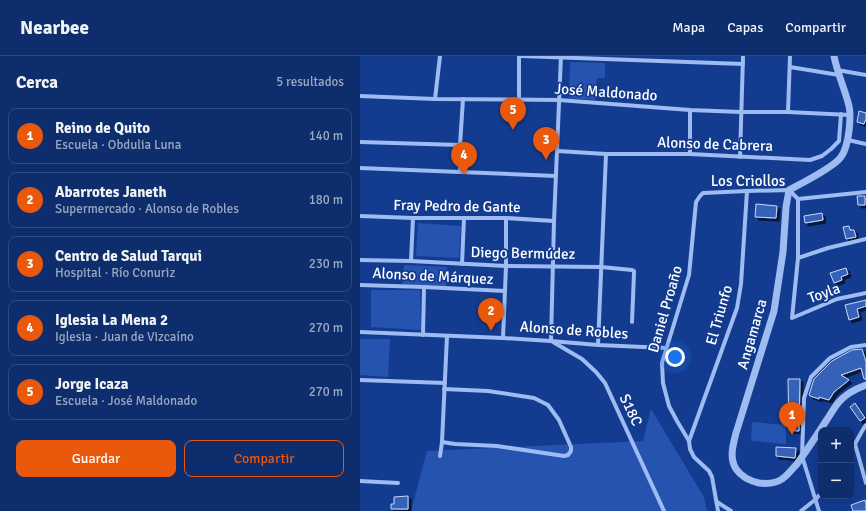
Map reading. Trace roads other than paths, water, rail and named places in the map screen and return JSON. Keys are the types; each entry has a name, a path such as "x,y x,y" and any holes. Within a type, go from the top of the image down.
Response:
{"street":[{"path":"435,99 440,56"},
{"path":"519,100 520,56 638,58 743,64"},
{"path":"740,157 744,56"},
{"path":"788,112 790,56"},
{"path":"789,190 827,169 837,161 848,140 850,124 849,106 834,56"},
{"path":"551,341 554,221 561,57"},
{"path":"790,67 866,75"},
{"name":"José Maldonado","path":"360,96 435,99 559,100 690,110 850,115"},
{"path":"460,172 463,99"},
{"path":"690,110 690,154"},
{"name":"Alonso de Cabrera","path":"558,151 606,154 690,154 810,160 822,156 831,150 838,141 841,114"},
{"path":"848,140 866,144"},
{"path":"360,142 460,145"},
{"path":"598,345 606,154"},
{"path":"360,168 556,176"},
{"name":"Los Criollos","path":"700,196 703,193 789,190 798,200 866,192"},
{"name":"Angamarca","path":"789,190 786,207 783,252 774,311 736,433 732,452 735,468 748,479 765,484 776,482 783,478 789,473 802,456 837,404 850,392 866,385"},
{"name":"El Triunfo","path":"689,441 737,308 741,284 747,191"},
{"name":"Daniel Proaño","path":"700,196 696,202 689,275 662,363 663,383 669,406 689,441 690,449 694,457 709,471 712,477 718,511"},
{"path":"798,200 798,258 828,248 866,239"},
{"name":"Fray Pedro de Gante","path":"360,216 413,218 506,218 554,221"},
{"path":"411,261 413,218"},
{"path":"462,264 464,218"},
{"path":"503,338 506,218"},
{"name":"Toyla","path":"798,258 792,318 837,299 866,293"},
{"name":"Diego Bermúdez","path":"360,260 627,269 634,271 632,322"},
{"name":"Alonso de Márquez","path":"360,285 505,291"},
{"path":"423,335 424,287"},
{"name":"Alonso de Robles","path":"360,332 503,338 666,348"},
{"path":"440,456 447,336"},
{"name":"S18C","path":"551,341 582,358 605,383 664,511"},
{"path":"819,511 802,456 804,398 811,377 830,358 851,346 866,345"},
{"path":"360,380 444,383"},
{"path":"442,442 497,446 564,456 568,455 571,451 571,447 559,420 548,405 534,398 488,391 444,389"},
{"path":"866,425 855,444 866,483"},
{"path":"360,481 398,483"},
{"path":"801,511 818,497"},
{"path":"717,502 730,511"}],"place":[{"name":"Jorge Icaza","path":"513,130"},
{"name":"Centro de Salud Tarqui","path":"546,160"},
{"name":"Iglesia La Mena 2","path":"464,175"},
{"name":"Abarrotes Janeth","path":"491,331"},
{"name":"Reino de Quito","path":"792,435"}]}
